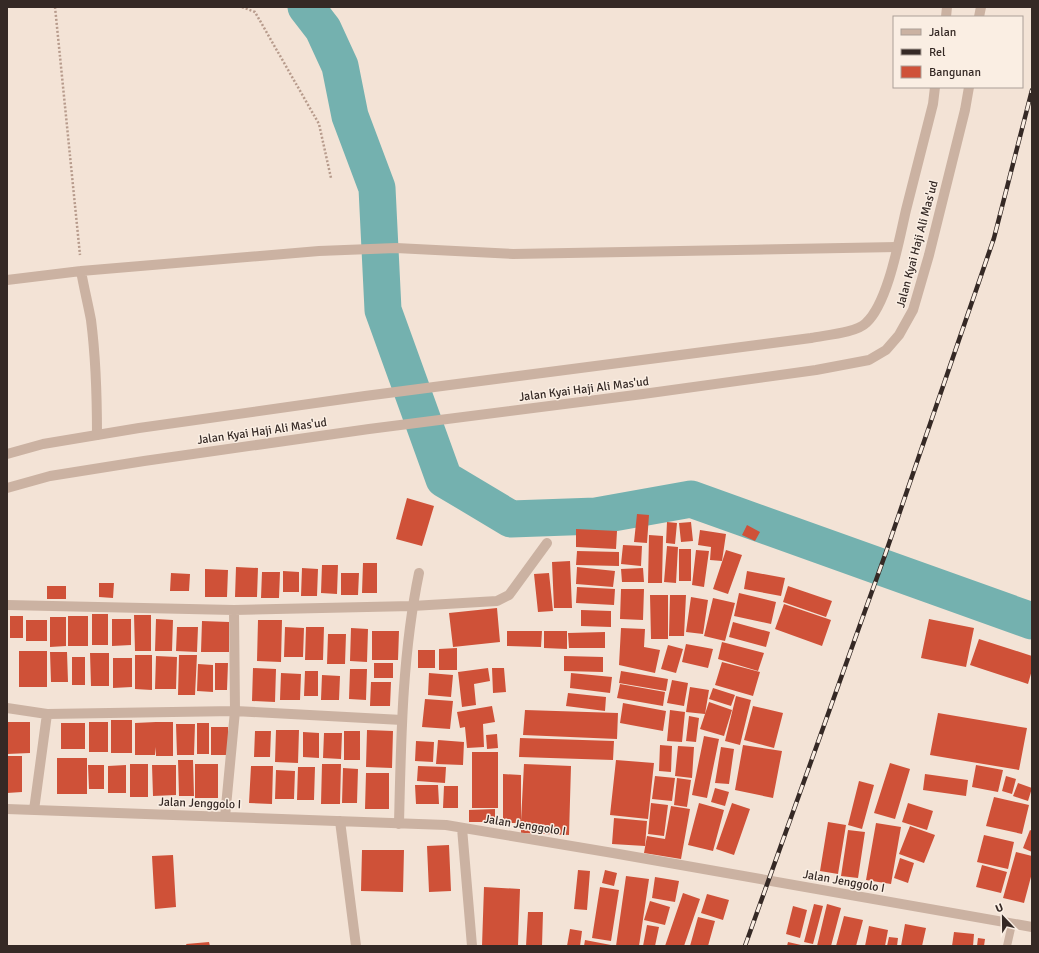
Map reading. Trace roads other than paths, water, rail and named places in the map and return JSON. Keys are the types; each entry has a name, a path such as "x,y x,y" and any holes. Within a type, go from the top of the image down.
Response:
{"street":[{"name":"Jalan Kyai Haji Ali Mas'ud","path":"7,454 43,444 96,435 365,396 429,389 811,338 857,329 865,324 872,316 883,298 931,111 935,88"},
{"name":"Jalan Kyai Haji Ali Mas'ud","path":"7,488 50,476 369,429 816,370 868,360 886,350 899,335 913,310 929,255 963,118 969,88"},
{"path":"7,280 319,251 396,248 513,254 897,247"},
{"path":"81,272 94,349 97,398 96,435"},
{"path":"7,605 234,610 412,606 497,601 509,595 547,542"},
{"path":"399,824 402,720 412,606 419,573"},
{"path":"225,817 235,711 234,610"},
{"path":"7,708 47,714 235,711 402,720"},
{"path":"34,810 47,714"},
{"name":"Jalan Jenggolo I","path":"7,809 446,825 1032,927"},
{"path":"340,821 356,946"},
{"path":"462,828 472,946"}],"lane":[{"path":"1007,946 1012,924"}],"waterway":[{"path":"306,7 323,29 340,66 350,116 377,188 383,310 444,479 511,519 596,516 691,499 1032,621"}],"railway":[{"path":"745,946 885,555 994,238 1032,90"}]}
